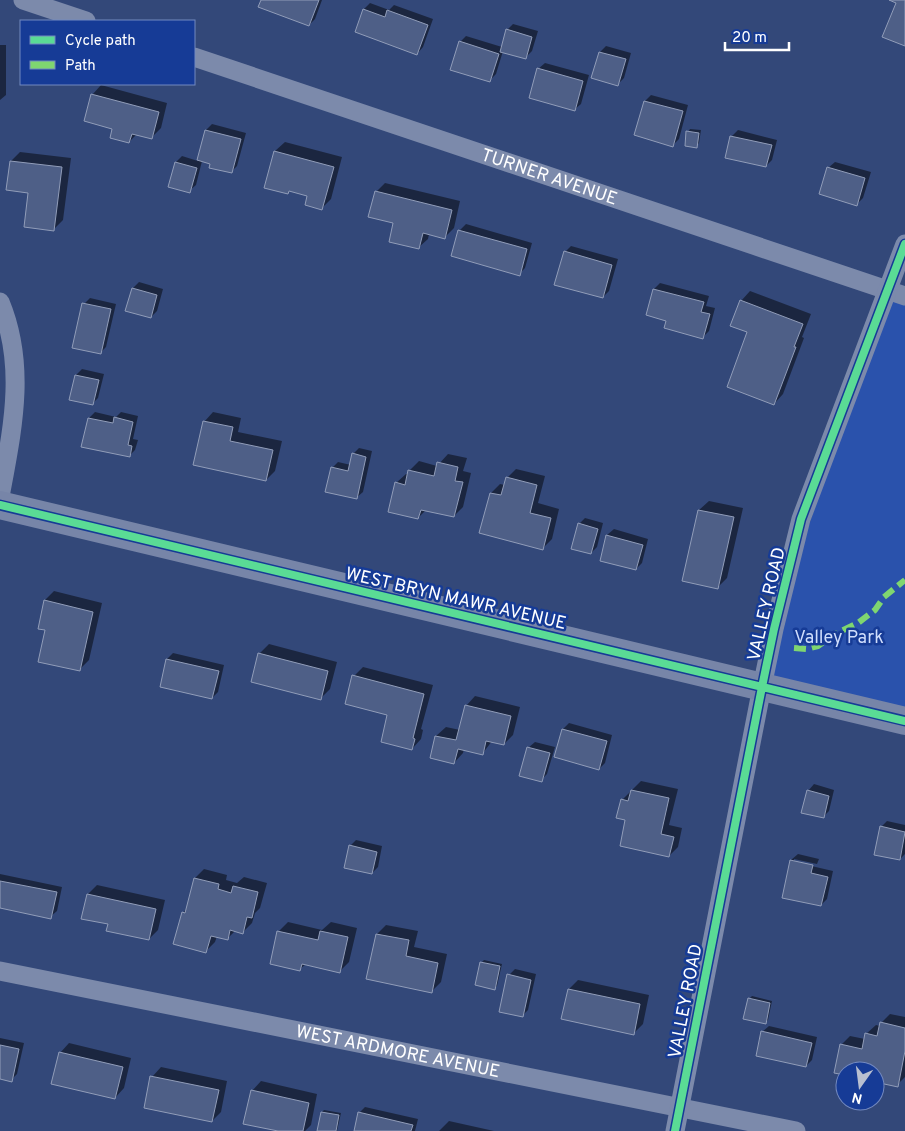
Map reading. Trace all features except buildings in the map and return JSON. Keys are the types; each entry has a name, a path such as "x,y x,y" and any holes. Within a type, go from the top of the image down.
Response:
{"street":[{"path":"23,0 83,20"},
{"name":"TURNER AVENUE","path":"195,57 896,293"},
{"name":"VALLEY ROAD","path":"675,1131 762,687 801,519 896,293 905,244"},
{"path":"0,302 11,339 16,396 14,423 0,497"},
{"name":"WEST BRYN MAWR AVENUE","path":"0,505 905,721"},
{"name":"WEST ARDMORE AVENUE","path":"0,971 796,1131"}],"green space":[{"name":"Valley Park","path":"888,290 905,296 905,721 762,687 774,629"}],"marked path":[{"path":"794,648 807,649 818,646 833,635 858,623 875,610 884,597 905,580"}],"cycle path":[{"path":"675,1131 762,687 801,519 905,244"},
{"path":"0,505 905,721"}]}
